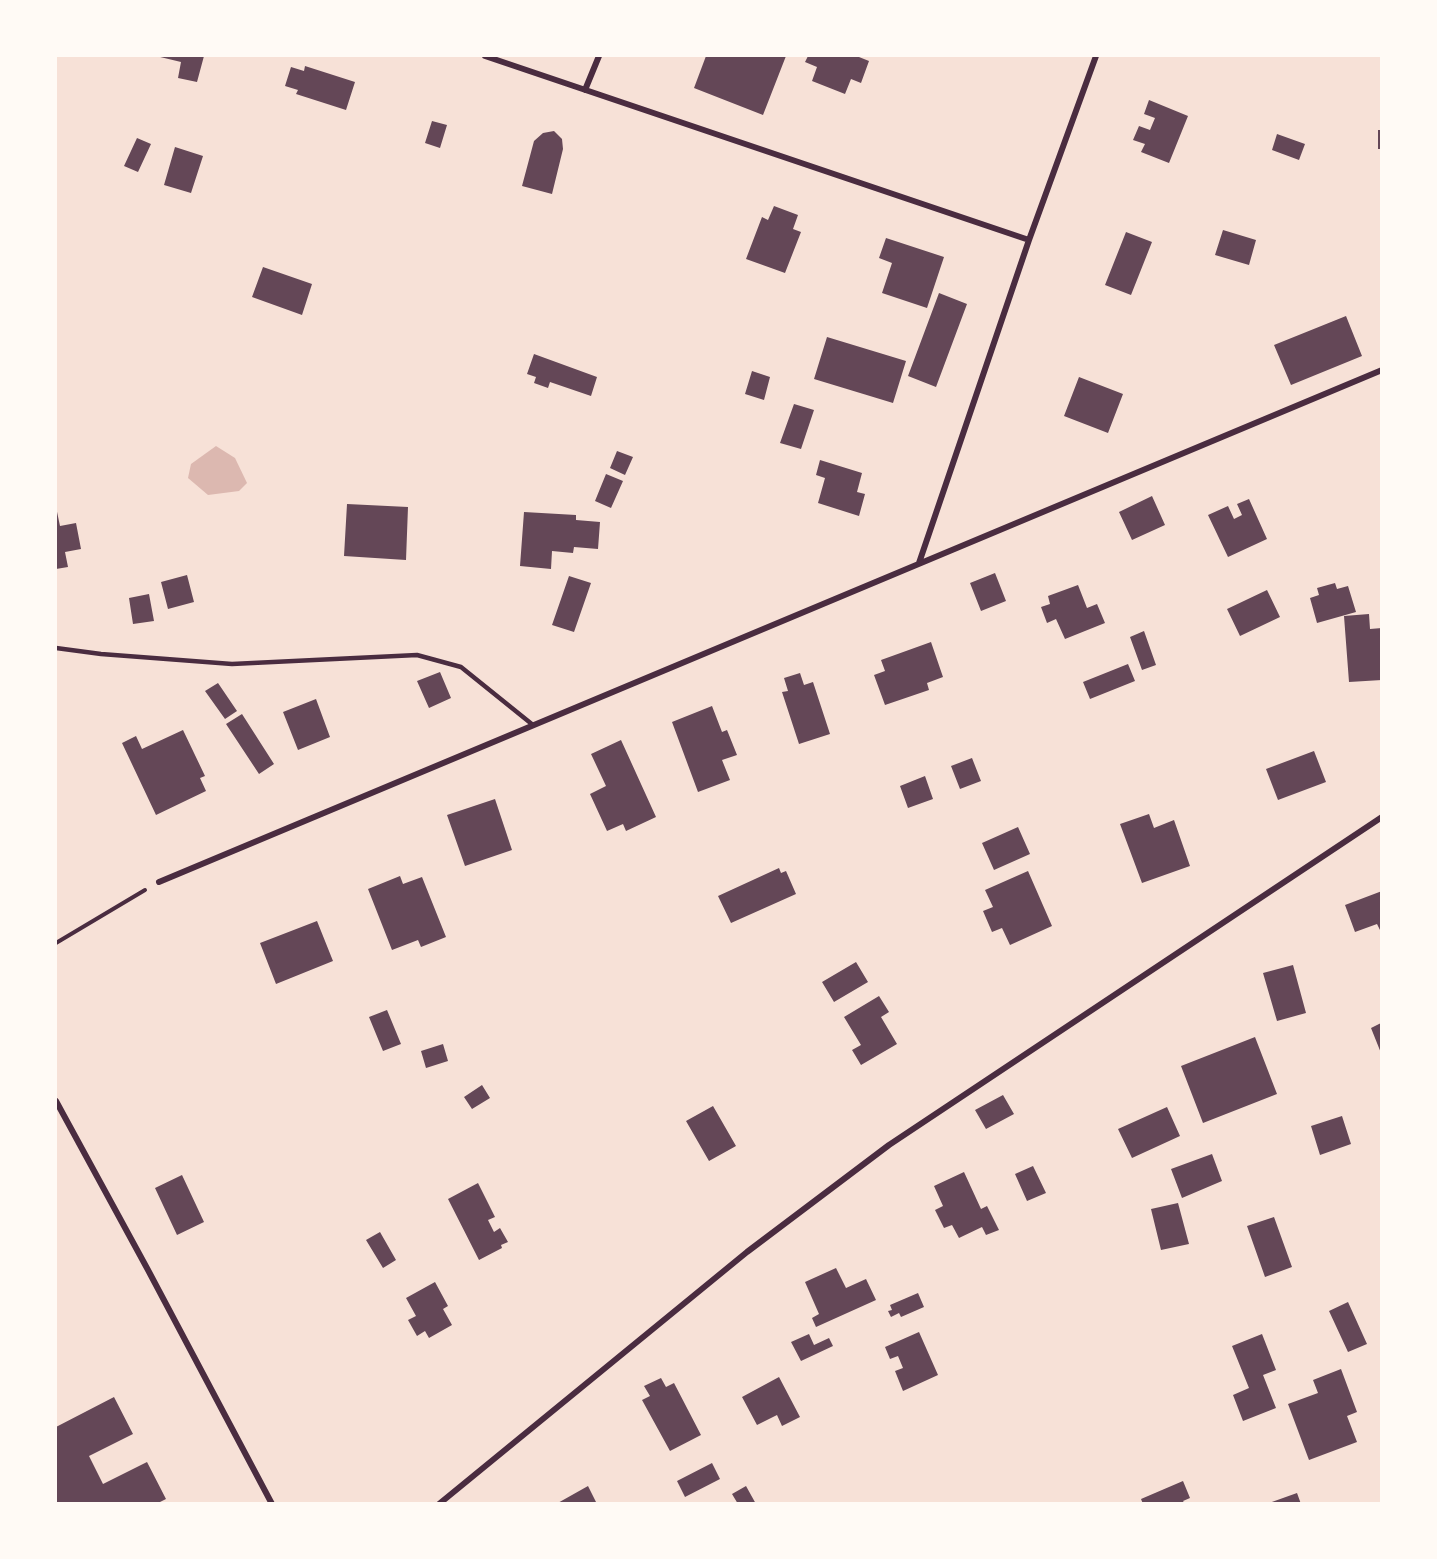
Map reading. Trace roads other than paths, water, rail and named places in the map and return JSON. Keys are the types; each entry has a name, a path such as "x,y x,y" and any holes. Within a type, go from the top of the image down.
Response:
{"street":[{"path":"485,56 1029,240"},
{"path":"585,90 599,56"},
{"path":"918,563 1029,240 1096,56"},
{"path":"159,882 1382,370"},
{"path":"439,1503 747,1252 889,1145 1382,817"},
{"path":"56,1101 272,1503"}],"lane":[{"path":"56,648 101,654 232,664 417,655 461,667 533,725"}]}
